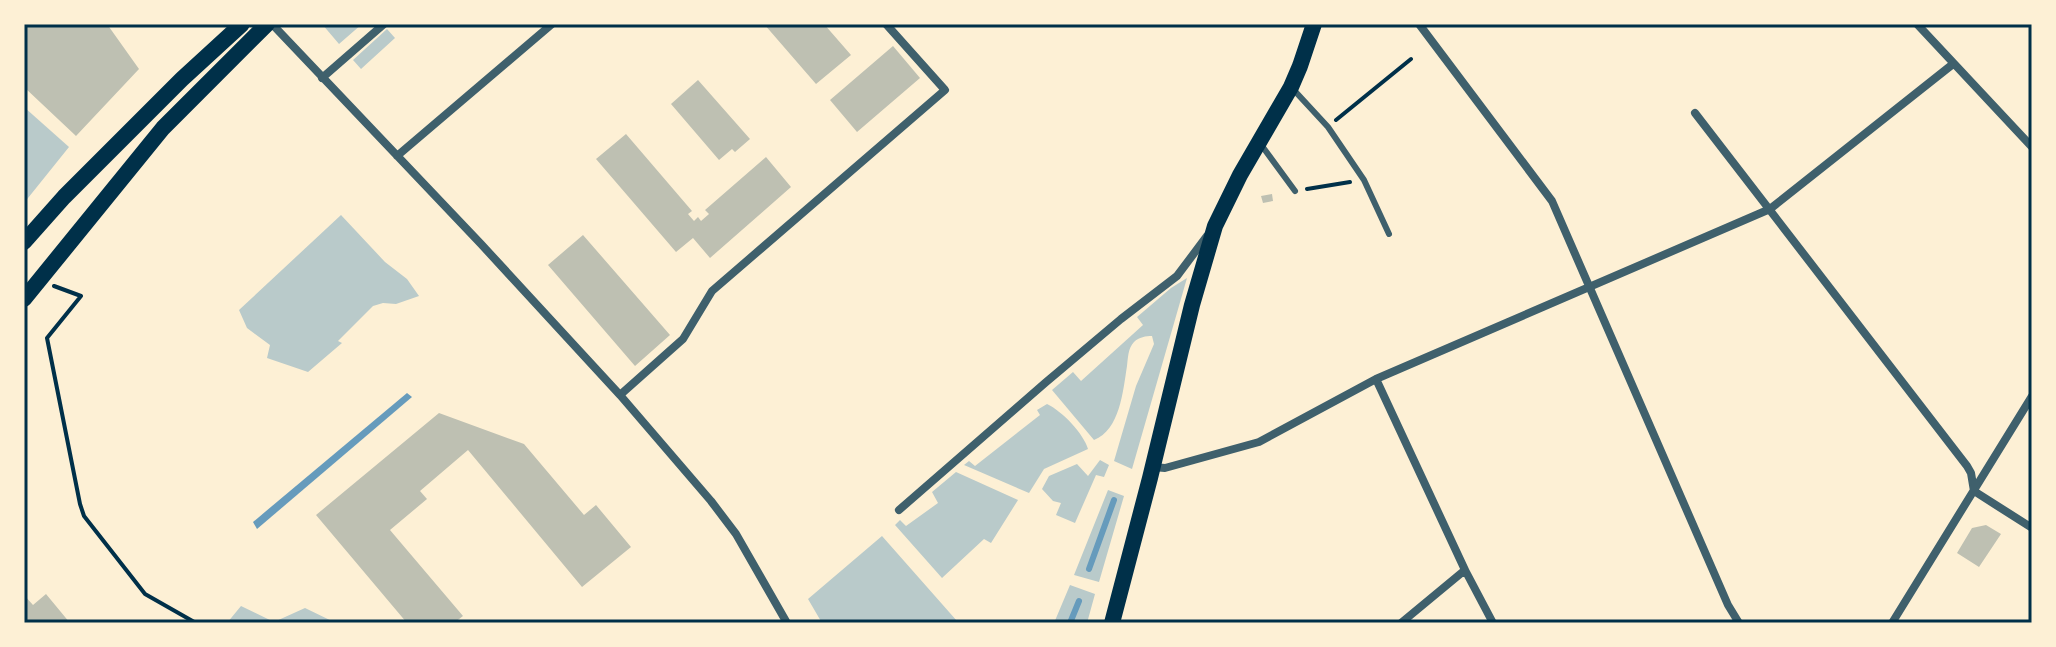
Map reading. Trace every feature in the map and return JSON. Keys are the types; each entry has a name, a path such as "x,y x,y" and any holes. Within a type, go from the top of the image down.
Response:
{"main road":[{"path":"24,242 64,197 182,79 242,24"},
{"path":"24,299 163,128 269,24"},
{"path":"1112,623 1188,320 1215,226 1240,175 1291,87 1314,24"}],"street":[{"path":"269,24 492,256 620,395 736,534 787,623"},
{"path":"322,78 384,24"},
{"path":"397,156 552,24"},
{"path":"620,395 683,339 712,291 945,90 886,24"},
{"path":"1419,24 1552,201 1728,605 1739,623"},
{"path":"1917,24 2032,147"},
{"path":"1153,467 1165,468 1259,442 1376,379 1770,209 1953,64"},
{"path":"1695,113 1967,466 1974,491 2032,528"},
{"path":"899,510 1121,319 1177,276 1215,226"},
{"path":"1376,379 1493,623"},
{"path":"1892,623 2032,396"},
{"path":"1401,623 1465,570"}],"lane":[{"path":"1291,87 1328,127 1364,180 1389,234"},
{"path":"1259,143 1295,191"}],"path":[{"path":"1328,127 1411,59"},
{"path":"1295,191 1364,180"},
{"path":"41,279 81,296 47,338 84,516 145,594 196,623"}],"shaded area":[{"path":"322,24 362,24 339,44"},
{"path":"387,29 395,38 361,69 353,60"},
{"path":"24,107 69,147 24,203"},
{"path":"341,215 385,262 407,279 419,296 396,304 373,306 338,341 342,343 308,372 267,358 270,345 247,328 239,310"},
{"path":"1187,278 1132,469 1114,461 1136,386 1154,344 1152,336 1140,338 1132,344 1115,419 1103,435 1094,440 1052,390 1073,372 1081,381 1143,325 1137,317"},
{"path":"1047,404 1072,424 1088,449 1044,469 1029,493 964,465 969,461 975,466 1040,415 1037,410"},
{"path":"1100,460 1109,465 1104,477 1096,475 1075,523 1056,515 1061,503 1053,501 1042,489 1049,476 1077,464 1088,476"},
{"path":"956,472 1018,500 991,543 984,539 942,578 895,525 900,520 906,526 938,503 932,492"},
{"path":"1108,490 1124,496 1099,582 1074,575"},
{"path":"882,536 956,623 822,623 808,599"},
{"path":"1070,585 1095,594 1087,623 1054,623"},
{"path":"241,606 274,622 305,608 336,623 227,623"}],"water":[{"path":"407,393 412,397 257,529 253,522"}],"building":[{"path":"24,24 107,24 139,69 76,136 24,87"},
{"path":"764,24 824,24 851,55 816,84"},
{"path":"893,46 920,78 857,132 830,100"},
{"path":"698,80 750,139 719,160 671,104"},
{"path":"626,134 692,211 688,214 694,221 698,217 701,221 709,214 705,210 766,157 791,187 710,258 693,238 676,252 596,159"},
{"path":"1272,194 1273,201 1263,203 1261,196"},
{"path":"583,235 670,335 635,366 548,265"},
{"path":"439,413 524,444 584,515 596,505 631,547 582,587 468,450 420,491 427,499 390,530 463,616 454,623 407,623 316,515"},
{"path":"1986,525 2001,534 1979,567 1957,553 1972,528"},
{"path":"46,594 70,623 24,623 24,595 33,605"}],"waterway":[{"path":"1089,569 1114,500"},
{"path":"1070,623 1079,601"}]}
